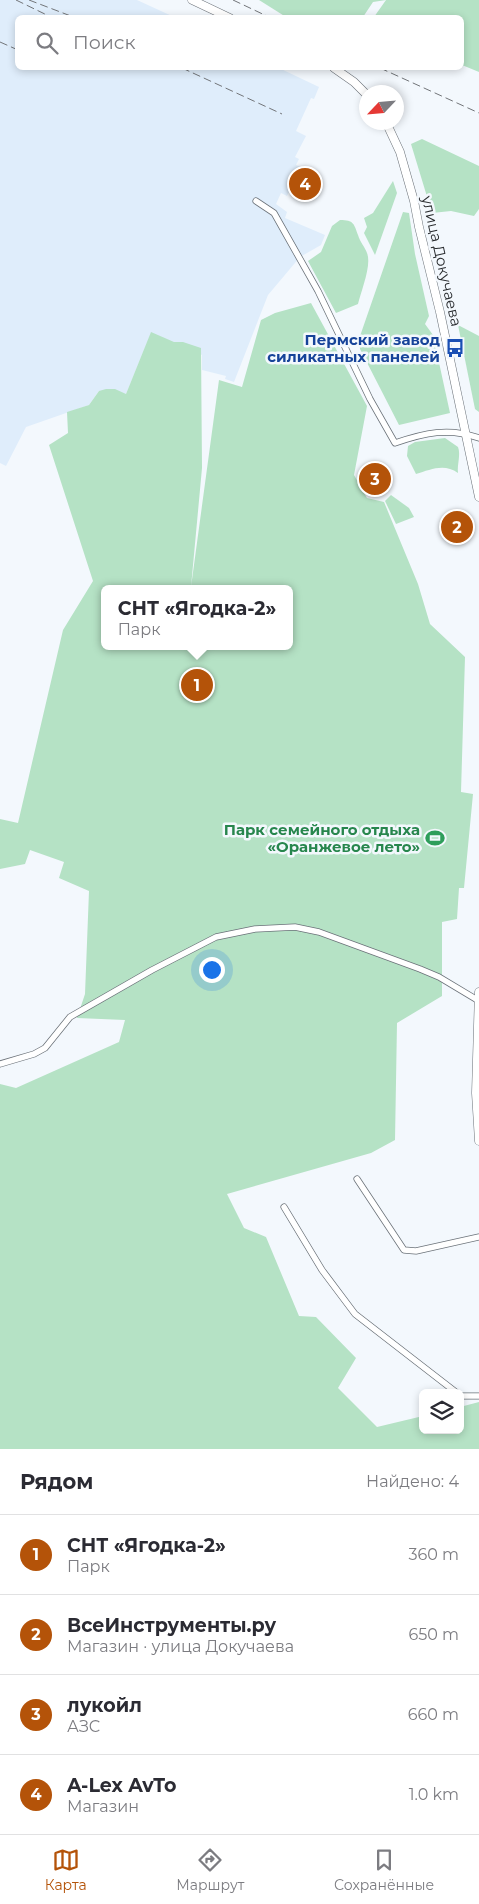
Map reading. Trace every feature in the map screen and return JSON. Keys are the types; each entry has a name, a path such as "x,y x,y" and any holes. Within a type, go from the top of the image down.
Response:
{"main road":[{"path":"192,0 224,15"},
{"path":"337,70 359,87"},
{"name":"улица Докучаева","path":"390,130 400,152 414,201 440,312 479,497"},
{"path":"479,992 477,1101 479,1141"}],"street":[{"path":"256,201 274,213 318,291 370,399 395,443 439,431 465,433 479,438"},
{"path":"0,1064 34,1054 45,1048 70,1017 152,970 216,937 255,929 295,927 319,932 439,977 479,1001"},
{"path":"357,1179 404,1250 416,1251 479,1237"},
{"path":"284,1207 322,1270 354,1314 452,1389"},
{"path":"464,1396 479,1396"}],"shaded area":[{"path":"0,0 137,0 170,15 15,15 15,70 283,70 319,87 314,99 311,98 296,131 306,136 295,157 299,159 296,165 301,167 287,196 281,193 276,204 287,212 285,218 325,235 321,245 300,257 268,295 234,382 225,379 226,376 202,370 202,355 151,333 126,394 99,391 89,405 26,427 6,466 0,463"}],"green space":[{"path":"259,0 386,0 373,2 364,15 283,15"},
{"path":"386,0 479,0 479,72 464,66 464,15 375,15"},
{"path":"422,139 479,166 479,209 474,216 451,211 432,213 411,144"},
{"path":"393,181 397,193 375,255 364,233 367,227 364,218 373,213"},
{"path":"403,212 409,213 415,254 429,316 425,324 433,335 450,413 399,425 360,349 359,339"},
{"path":"340,220 351,222 354,225 367,253 368,264 358,304 336,313 308,261 321,252 332,226"},
{"path":"311,303 367,406 354,475 367,498 384,502 418,584 430,624 465,657 461,792 473,794 464,888 459,888 457,919 442,922 442,996 397,1023 395,1140 371,1153 227,1194 244,1228 266,1237 299,1316 316,1317 356,1358 338,1388 377,1427 419,1417 419,1434 464,1434 464,1406 479,1402 479,1449 0,1449 0,1084 16,1088 119,1042 125,1020 77,1018 85,994 89,891 59,878 64,862 30,850 25,864 0,869 0,819 18,823 63,630 93,581 49,445 68,433 67,412 89,405 99,391 115,389 126,394 151,332 174,342 183,342 201,348 202,468 191,585 101,585 101,650 293,650 293,585 191,585 219,380 242,387 261,320 275,313"},
{"path":"458,325 479,336 479,412 475,409"},
{"path":"445,438 458,447 458,473 442,468 416,474 407,456 408,446 415,442"},
{"path":"391,495 409,508 414,517 396,524 385,501"}],"railway":[{"path":"16,0 47,15"},
{"path":"29,0 68,15"},
{"path":"233,0 265,15"},
{"path":"0,42 15,49"},
{"path":"186,70 282,114"},
{"path":"384,70 479,113"}],"place":[{"name":"A-Lex AvTo","path":"305,184"},
{"name":"Пермский завод силикатных панелей","path":"455,348"},
{"name":"лукойл","path":"375,479"},
{"name":"ВсеИнструменты.ру","path":"457,527"},
{"name":"СНТ «Ягодка-2»","path":"197,685"},
{"name":"Парк семейного отдыха «Оранжевое лето»","path":"435,838"}]}
